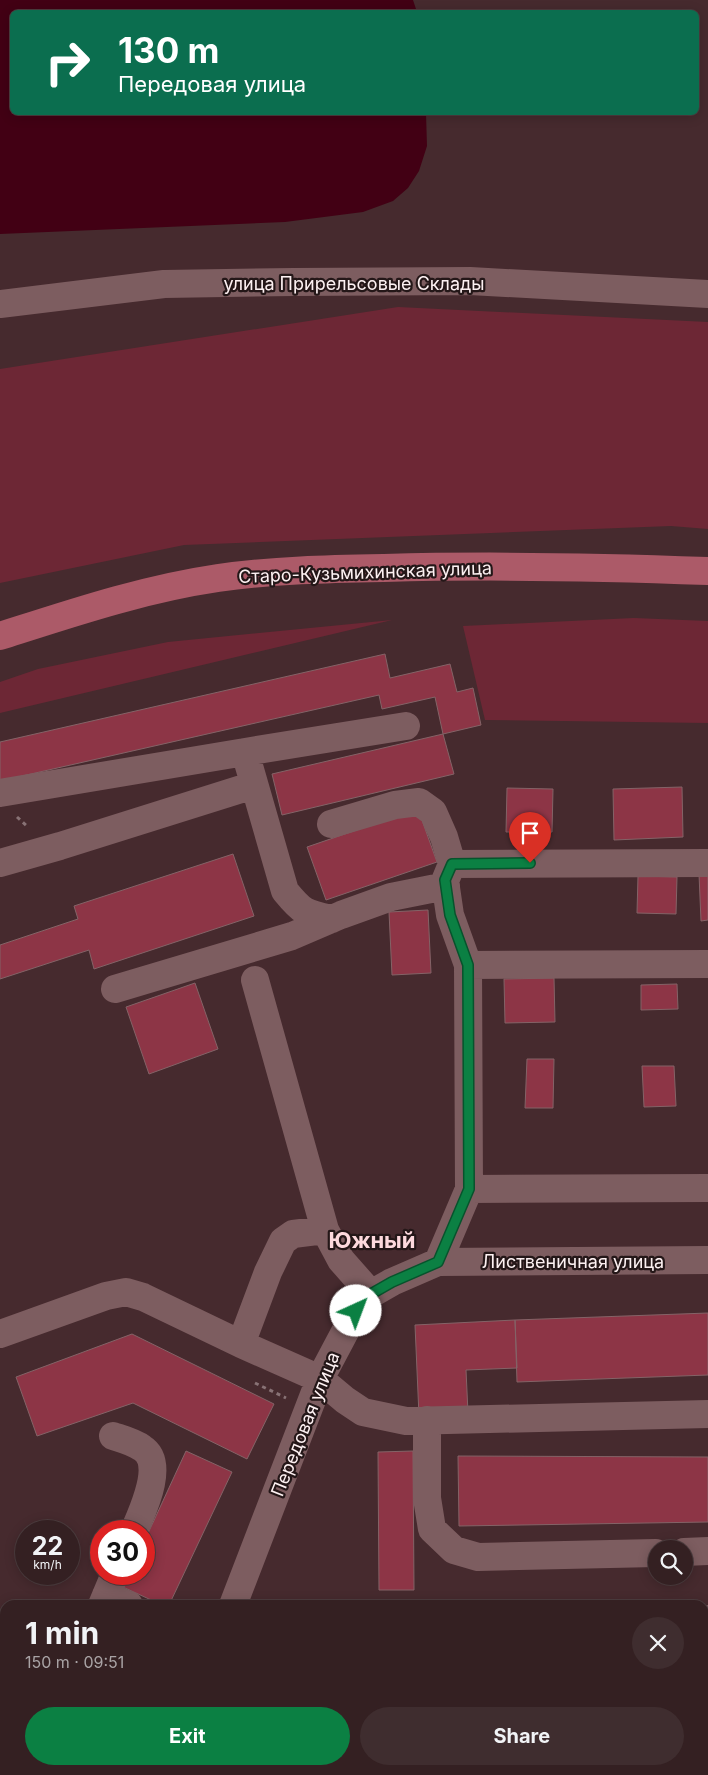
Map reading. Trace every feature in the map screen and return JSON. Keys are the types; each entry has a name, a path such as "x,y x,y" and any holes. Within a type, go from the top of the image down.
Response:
{"main road":[{"name":"Старо-Кузьмихинская улица","path":"0,636 113,600 201,581 271,572 428,567 646,568 708,571"}],"street":[{"name":"улица Прирельсовые Склады","path":"0,304 164,284 284,282 470,281 708,294"},
{"path":"0,793 406,726"},
{"path":"245,752 285,891 296,905 307,914 332,919"},
{"path":"0,863 254,785"},
{"path":"331,824 395,805 419,802 433,812 444,837 449,875 450,915 468,965 469,1189 438,1262"},
{"path":"115,989 292,936 449,875 708,863"},
{"path":"468,965 708,964"},
{"path":"255,980 325,1230 341,1260 371,1294"},
{"path":"469,1189 708,1188"},
{"path":"241,1344 268,1272 283,1241 294,1234 325,1230"},
{"name":"Лиственичная улица","path":"438,1262 708,1260"},
{"name":"Передовая улица","path":"236,1600 320,1379 356,1311 371,1294 392,1282 438,1262"},
{"path":"0,1334 91,1300 126,1292 142,1297 320,1379 363,1412 406,1421 708,1414"},
{"path":"427,1420 427,1498 432,1528 454,1550 478,1557 648,1553"},
{"path":"113,1436 143,1448 151,1457 153,1475 139,1520"},
{"path":"693,1552 708,1552"}],"shaded area":[{"path":"0,0 413,0 416,10 10,10 10,115 426,115 427,146 419,171 408,188 393,201 363,212 285,222 0,234"},
{"path":"398,307 708,322 708,529 671,526 184,545 0,583 0,369"},
{"path":"634,618 708,621 708,723 485,720 463,626"},
{"path":"392,620 0,713 0,682 38,669 168,642"}],"building":[{"path":"385,654 390,678 450,664 457,692 473,688 481,725 443,734 435,697 382,709 379,695 0,781 0,742"},
{"path":"443,734 454,774 282,815 272,774"},
{"path":"682,787 683,837 614,840 613,789"},
{"path":"507,788 553,789 552,832 506,832"},
{"path":"418,809 437,862 326,900 307,847"},
{"path":"233,854 254,916 94,969 89,950 0,979 0,945 78,919 74,906"},
{"path":"699,874 708,874 708,920 701,921"},
{"path":"638,876 677,877 676,914 637,913"},
{"path":"428,910 431,973 392,975 389,912"},
{"path":"554,978 555,1022 505,1023 504,979"},
{"path":"195,983 218,1049 149,1074 126,1007"},
{"path":"677,984 678,1009 641,1010 641,985"},
{"path":"527,1059 554,1059 553,1108 525,1108"},
{"path":"642,1066 674,1066 676,1106 644,1107"},
{"path":"708,1313 708,1375 517,1382 515,1320"},
{"path":"515,1320 517,1368 466,1370 468,1413 419,1416 415,1325"},
{"path":"132,1334 274,1404 247,1459 133,1403 37,1436 16,1377"},
{"path":"186,1451 232,1472 171,1600 151,1600 123,1587 124,1585 155,1585 154,1520"},
{"path":"413,1451 414,1590 379,1590 378,1452"},
{"path":"458,1456 708,1457 708,1522 459,1526"}],"district":[{"name":"Южный","path":"372,1240"}],"route":[{"path":"356,1311 371,1294 392,1282 438,1262 469,1189 468,965 450,915 445,880 452,864 530,863"}]}
